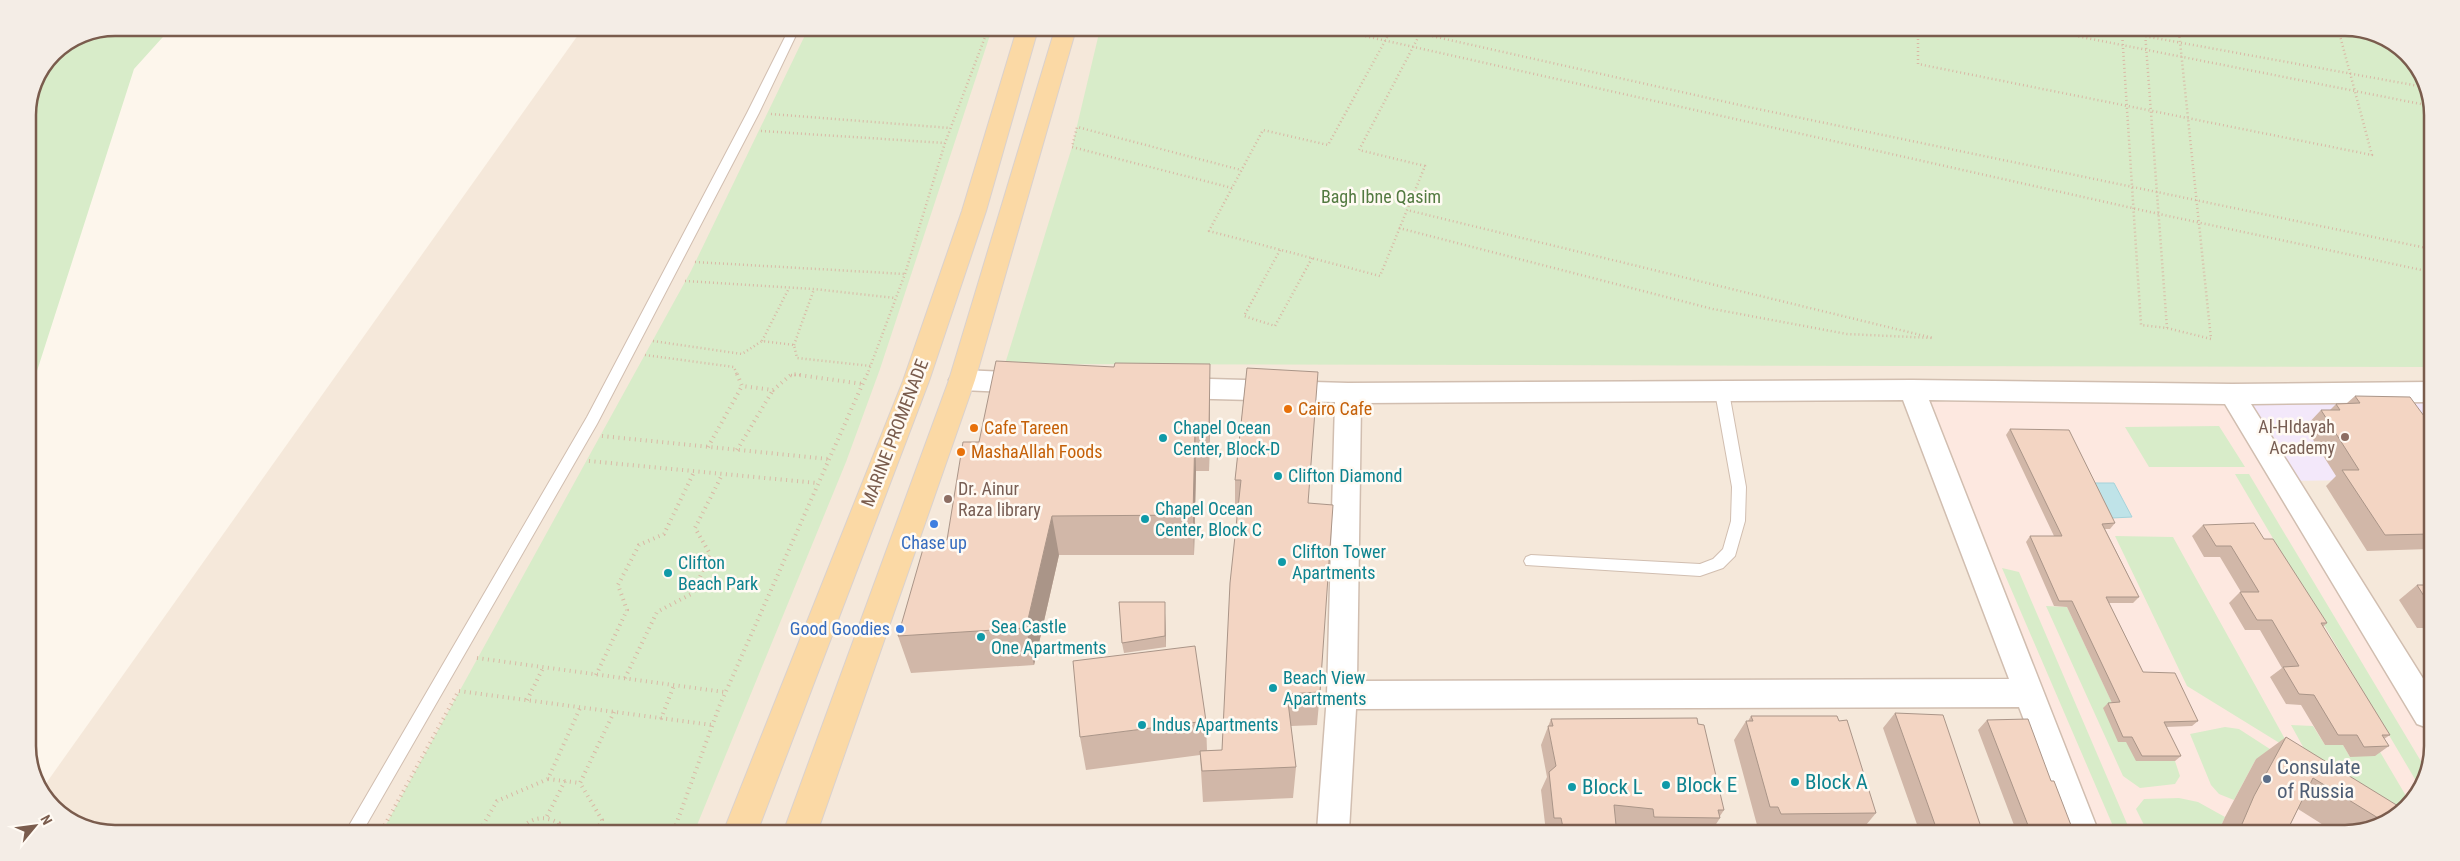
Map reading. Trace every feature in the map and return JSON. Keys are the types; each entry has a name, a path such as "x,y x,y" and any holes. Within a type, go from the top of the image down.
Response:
{"main road":[{"name":"MARINE PROMENADE","path":"743,825 916,381 974,211 1026,36"},
{"path":"803,825 962,380 1064,36"}],"street":[{"path":"962,380 1051,384"},
{"path":"1150,387 1348,393 1912,390 2232,394 2424,392"},
{"path":"1912,390 2027,693 2080,825"},
{"path":"1333,825 1342,695 1348,393"},
{"path":"2232,394 2424,707"},
{"path":"1342,695 2027,693"}],"lane":[{"path":"358,825 592,420 753,113 791,36"},
{"path":"1531,561 1700,570 1718,564 1730,552 1738,521 1739,487 1722,392"}],"path":[{"path":"676,825 712,725 817,483 871,366 905,274 945,143 985,36"},
{"path":"1361,36 2159,214 2424,270"},
{"path":"1388,36 1328,145 1263,130 1208,232 1380,276 1425,166 1359,150 1418,36"},
{"path":"1442,36 1752,108 2424,248"},
{"path":"1918,36 1918,64 2372,154 2340,36"},
{"path":"2075,36 2423,104"},
{"path":"2122,36 2141,325 2168,328 2211,339 2179,36"},
{"path":"2146,36 2168,328"},
{"path":"2156,36 2419,87"},
{"path":"767,113 950,128"},
{"path":"1232,188 1072,147 1077,127 1241,170"},
{"path":"758,131 945,143"},
{"path":"1399,228 1713,308 1847,334 1933,338 1407,210"},
{"path":"1280,250 1244,316 1275,326 1312,258"},
{"path":"695,262 905,274"},
{"path":"684,281 814,289 895,298"},
{"path":"652,341 742,354 762,342 789,288"},
{"path":"814,289 794,345 797,358 871,366"},
{"path":"762,342 794,345"},
{"path":"644,354 734,367 742,386"},
{"path":"737,450 773,390 792,374 863,384"},
{"path":"742,386 773,390"},
{"path":"708,447 742,386"},
{"path":"601,436 828,459"},
{"path":"587,460 817,483"},
{"path":"596,675 627,610 618,585 639,545 664,534 694,472"},
{"path":"625,678 657,612 693,593 703,574 710,554 695,528 722,475"},
{"path":"477,658 724,692"},
{"path":"527,700 543,668"},
{"path":"661,719 674,685"},
{"path":"460,691 712,725"},
{"path":"548,779 580,708"},
{"path":"580,783 614,712"},
{"path":"482,825 497,801 548,779 580,783"},
{"path":"547,816 565,781"},
{"path":"580,783 602,820 600,825"},
{"path":"524,825 530,820 547,816 559,823 559,825"}],"shaded area":[{"path":"577,36 2345,36 2370,40 2380,44 2401,59 2418,85 2421,95 2424,110 2424,746 2420,771 2414,784 2359,823 2345,825 115,825 90,821 80,817 60,803 46,784"},
{"path":"1910,391 2233,396 2424,707 2423,756 2416,781 2401,802 2380,817 2370,821 2345,825 2081,825"},
{"name":"Al-HIdayah Academy","path":"2424,392 2424,479 2286,481 2233,396"}],"green space":[{"path":"115,36 164,36 134,69 36,374 36,115 42,85 59,59 85,42"},
{"path":"805,36 990,36 880,369 846,462 697,825 386,825 691,271"},
{"name":"Bagh Ibne Qasim","path":"1098,36 2355,37 2380,44 2401,59 2418,85 2421,95 2424,110 2424,367 1005,364 1072,147"},
{"path":"2219,426 2245,467 2149,467 2125,427"},
{"path":"2235,474 2249,474 2422,762 2416,781"},
{"path":"2115,536 2173,537 2291,750 2187,686"},
{"path":"2002,568 2019,572 2128,825 2113,825"},
{"path":"2046,606 2067,607 2114,707 2126,742 2175,761 2180,776 2175,784 2140,788 2123,776"},
{"path":"2291,725 2313,726 2325,745 2343,745 2350,757 2376,745 2406,796 2389,811 2312,763"},
{"path":"2225,727 2239,729 2377,818 2256,759 2234,800 2219,794 2211,785 2190,734"},
{"path":"2179,798 2198,802 2225,817 2222,825 2144,825 2136,809 2144,799"}],"water":[{"path":"2094,483 2114,483 2132,517 2112,518"}],"building":[{"path":"996,361 1114,367 1115,363 1210,364 1209,430 1195,430 1193,515 1052,516 1026,628 898,636 925,542 947,540 963,442 979,442"},
{"path":"1247,368 1318,372 1308,503 1333,505 1320,692 1287,694 1296,767 1202,771 1200,751 1222,750 1230,583 1241,480 1235,480"},
{"path":"2355,396 2410,397 2424,416 2424,534 2385,535 2342,470 2359,470 2321,410 2340,410 2336,404 2360,403"},
{"path":"2010,429 2069,430 2115,523 2102,524 2139,597 2106,597 2143,672 2175,673 2198,721 2164,722 2181,756 2142,756 2132,737 2123,737 2108,703 2120,702 2072,601 2059,601 2030,536 2062,536"},
{"path":"2254,523 2264,539 2273,539 2327,623 2321,623 2390,735 2382,735 2389,746 2364,747 2357,735 2338,735 2314,695 2299,694 2283,667 2299,666 2272,620 2257,620 2240,592 2259,592 2231,546 2216,546 2203,525"},
{"path":"2417,585 2424,585 2424,596"},
{"path":"1119,602 1165,602 1165,636 1122,643"},
{"path":"1195,646 1206,721 1080,737 1073,661"},
{"path":"1895,713 1943,715 1980,825 1935,825"},
{"name":"Block A","path":"1751,716 1837,716 1839,721 1847,720 1876,813 1781,814 1778,807 1770,807 1746,721 1753,721"},
{"path":"1697,718 1698,724 1704,725 1724,810 1718,810 1720,818 1654,817 1653,809 1614,805 1616,825 1562,825 1561,818 1554,818 1549,772 1556,766 1548,726 1553,726 1551,719"},
{"path":"2028,719 2051,781 2054,781 2071,825 2028,825 1987,720"},
{"path":"2286,737 2397,805 2378,818 2313,778 2290,825 2242,825 2254,796"}],"place":[{"name":"Cairo Cafe","path":"1288,409"},
{"name":"Cafe Tareen","path":"974,428"},
{"name":"Al-HIdayah Academy","path":"2345,437"},
{"name":"Chapel Ocean Center, Block-D","path":"1163,438"},
{"name":"MashaAllah Foods","path":"961,452"},
{"name":"Clifton Diamond","path":"1278,476"},
{"name":"Dr. Ainur Raza library","path":"948,499"},
{"name":"Chapel Ocean Center, Block C","path":"1145,519"},
{"name":"Chase up","path":"934,524"},
{"name":"Clifton Tower Apartments","path":"1282,562"},
{"name":"Clifton Beach Park","path":"668,573"},
{"name":"Good Goodies","path":"900,629"},
{"name":"Sea Castle One Apartments","path":"981,637"},
{"name":"Beach View Apartments","path":"1273,688"},
{"name":"Indus Apartments","path":"1142,725"},
{"name":"Consulate of Russia","path":"2267,779"},
{"name":"Block A","path":"1795,782"},
{"name":"Block E","path":"1666,785"},
{"name":"Block L","path":"1572,787"}]}
